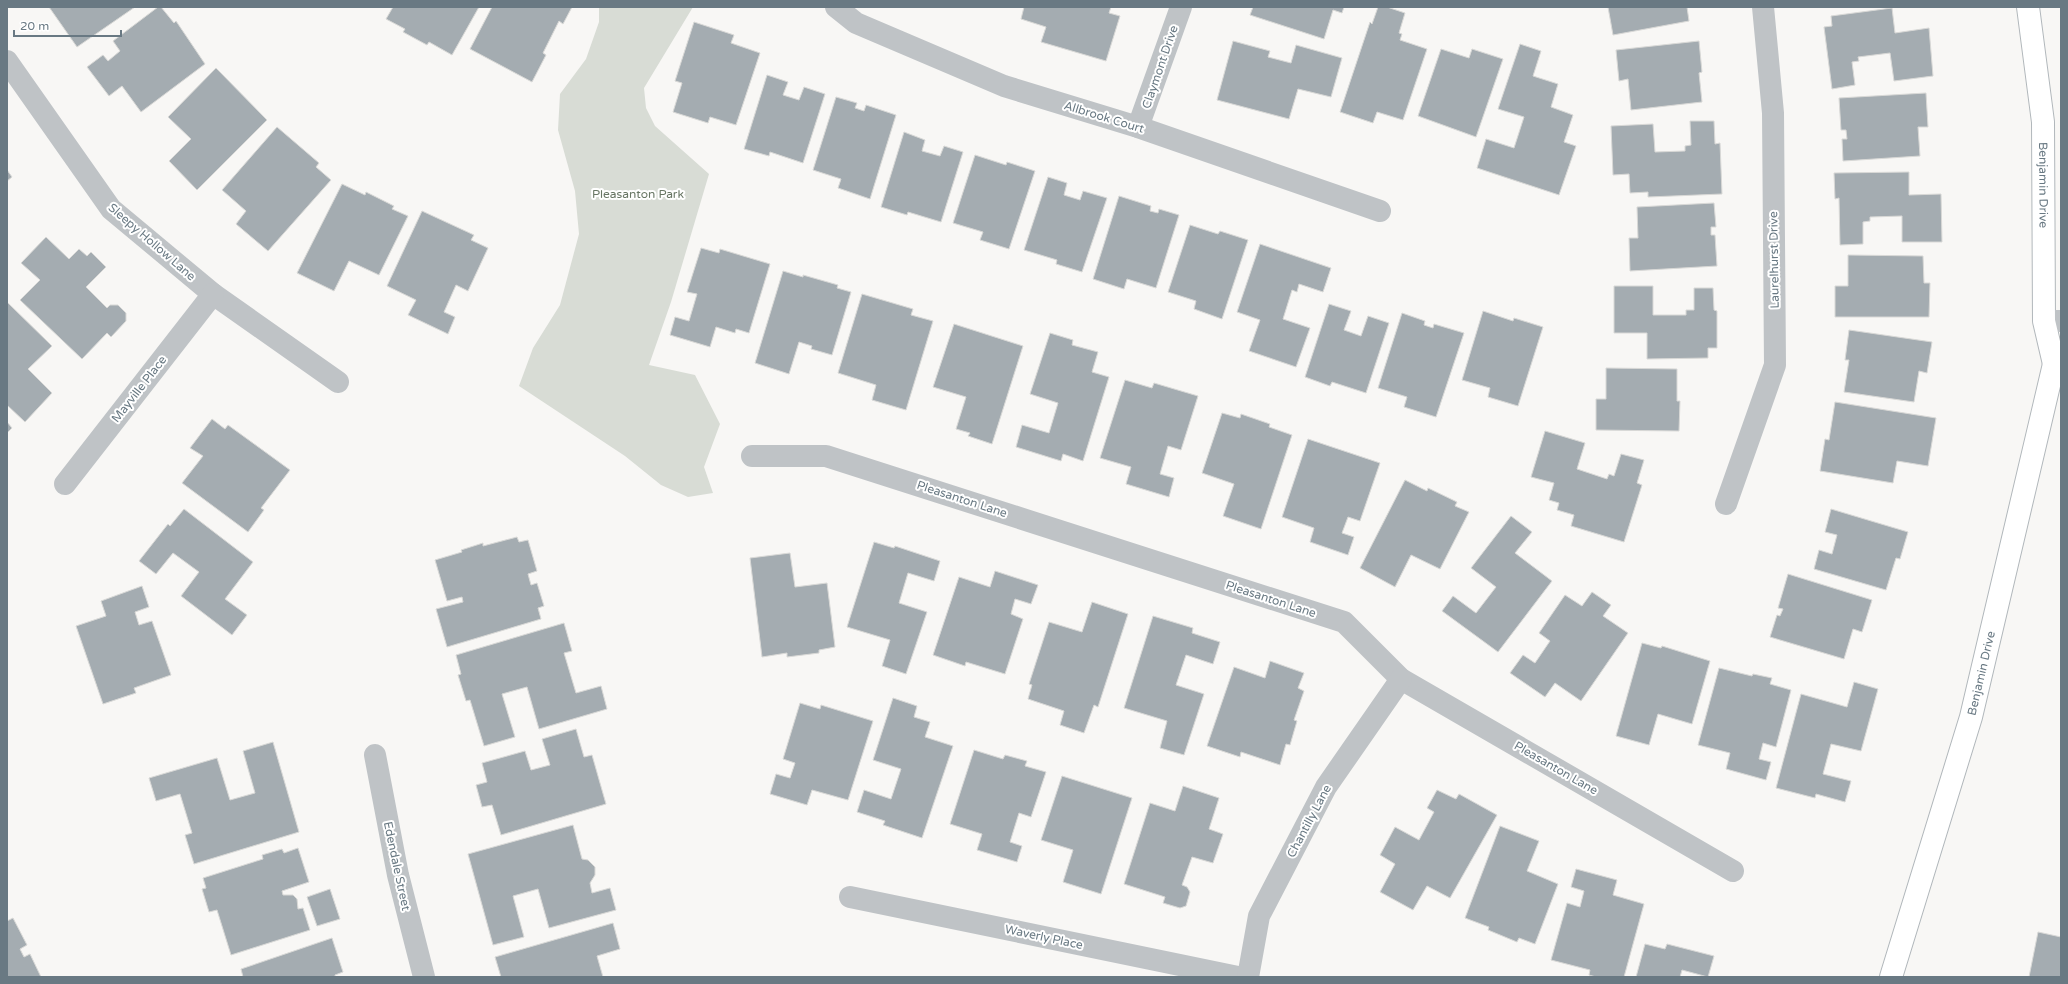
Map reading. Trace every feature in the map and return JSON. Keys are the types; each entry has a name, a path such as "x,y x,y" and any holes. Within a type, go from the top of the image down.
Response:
{"main road":[{"name":"Benjamin Drive","path":"1892,977 1971,718 2059,360 2053,321 2043,122 2028,7"}],"street":[{"name":"Allbrook Court","path":"836,7 856,23 1004,86 1138,127 1380,211"},
{"name":"Claymont Drive","path":"1138,127 1181,7"},
{"name":"Laurelhurst Drive","path":"1726,504 1775,365 1772,113 1763,7"},
{"name":"Sleepy Hollow Lane","path":"7,61 111,209 213,294 338,382"},
{"name":"Mayville Place","path":"65,484 213,294"},
{"name":"Pleasanton Lane","path":"752,456 826,456 1344,622 1401,679 1733,871"},
{"name":"Chantilly Lane","path":"1248,977 1260,916 1326,787 1401,679"},
{"name":"Edendale Street","path":"375,755 398,875 424,977"},
{"name":"Waverly Place","path":"850,897 1238,977"}],"green space":[{"name":"Pleasanton Park","path":"599,7 693,7 644,88 646,108 655,126 709,174 671,302 649,365 695,375 720,424 704,467 713,493 688,497 661,485 625,456 519,386 533,348 560,305 579,234 575,191 558,130 560,94 586,59 599,22"}],"building":[{"path":"49,7 135,7 77,47"},
{"path":"158,7 161,7 174,23 176,21 205,64 141,112 122,86 109,96 87,67 103,55 108,61 120,51 113,41"},
{"path":"393,7 479,7 452,55 429,42 427,45 403,32 405,29 386,19"},
{"path":"492,7 572,7 563,24 559,21 543,53 546,55 532,82 470,49"},
{"path":"1024,7 1111,7 1109,13 1120,16 1106,61 1041,42 1046,27 1021,19"},
{"path":"1253,7 1344,7 1342,13 1333,10 1324,39 1250,15"},
{"path":"1378,7 1387,7 1405,13 1399,33 1402,34 1400,40 1427,49 1403,120 1377,112 1373,123 1340,112 1370,22 1372,24"},
{"path":"1608,7 1687,7 1689,21 1613,35"},
{"path":"1892,8 1895,33 1929,28 1933,76 1894,81 1890,53 1858,57 1859,61 1852,62 1855,85 1832,89 1824,27 1832,26 1831,16"},
{"path":"694,22 734,35 731,43 760,53 736,125 710,117 708,123 673,112 682,83 675,81"},
{"path":"1233,41 1270,51 1268,57 1291,63 1296,45 1342,58 1331,97 1298,89 1289,119 1217,100"},
{"path":"1699,41 1702,72 1699,73 1702,102 1631,110 1628,79 1619,81 1616,50"},
{"path":"1520,44 1541,51 1533,76 1558,84 1551,107 1573,115 1564,142 1576,146 1559,195 1477,168 1486,139 1514,148 1524,117 1498,109"},
{"path":"1441,49 1469,58 1472,49 1503,59 1476,137 1418,116"},
{"path":"216,68 267,120 197,190 169,161 191,139 168,117"},
{"path":"767,75 788,82 783,95 799,100 804,87 825,94 803,163 770,152 769,156 744,149"},
{"path":"1926,93 1928,127 1918,127 1920,156 1843,161 1842,139 1847,139 1846,130 1841,130 1839,98"},
{"path":"836,97 857,103 855,108 864,111 866,105 896,115 870,199 838,188 841,179 813,170"},
{"path":"1690,121 1714,121 1715,144 1720,143 1722,194 1648,197 1648,192 1630,193 1629,174 1613,175 1611,126 1653,124 1655,152 1685,151 1685,146 1691,145"},
{"path":"277,127 319,163 316,167 331,180 268,251 236,224 246,211 222,190"},
{"path":"904,132 925,140 922,151 940,156 944,146 963,152 941,222 908,212 907,215 881,207"},
{"path":"975,155 1006,165 1007,162 1035,171 1009,249 980,240 983,232 953,223"},
{"path":"7,170 12,177 7,181"},
{"path":"1909,172 1909,195 1941,194 1942,242 1902,242 1902,216 1870,217 1870,221 1863,222 1863,244 1840,245 1839,198 1835,199 1834,173"},
{"path":"1048,177 1067,183 1064,195 1080,200 1083,191 1107,198 1082,272 1056,264 1057,260 1024,250"},
{"path":"342,184 365,195 366,192 394,206 392,209 408,216 379,275 349,261 334,291 297,273"},
{"path":"1119,196 1151,206 1150,211 1158,213 1159,209 1179,215 1156,288 1127,279 1124,289 1093,279"},
{"path":"1714,203 1716,227 1711,227 1711,235 1715,235 1717,266 1630,271 1629,238 1638,238 1637,207"},
{"path":"422,211 474,235 471,240 488,248 468,291 456,285 444,312 455,317 448,334 408,315 416,300 387,286"},
{"path":"1190,225 1218,234 1220,231 1248,240 1222,319 1194,309 1196,301 1168,292"},
{"path":"46,237 69,259 79,249 87,256 91,252 106,267 86,287 107,308 110,305 118,305 126,313 126,321 111,337 107,333 82,359 20,300 40,280 21,263"},
{"path":"1260,244 1331,268 1323,292 1299,284 1297,292 1292,290 1283,319 1310,328 1296,367 1249,351 1260,320 1237,312"},
{"path":"701,248 719,253 720,249 770,264 749,333 736,329 735,333 716,327 710,347 670,335 675,317 689,321 697,294 687,292"},
{"path":"1848,255 1923,256 1924,283 1930,283 1929,317 1835,317 1835,286 1848,286"},
{"path":"783,271 838,285 837,288 851,292 832,355 811,349 812,346 799,342 789,374 755,363"},
{"path":"1614,286 1653,286 1653,315 1686,315 1686,310 1694,310 1694,288 1713,288 1714,310 1717,311 1717,348 1708,348 1708,358 1647,359 1647,333 1614,333"},
{"path":"862,294 913,309 911,315 933,321 906,410 872,400 876,385 838,373"},
{"path":"7,302 52,346 28,369 52,393 25,422 7,405"},
{"path":"1329,304 1351,311 1344,330 1361,336 1368,316 1389,323 1366,393 1332,382 1330,386 1305,377"},
{"path":"1483,311 1513,321 1514,318 1543,327 1518,406 1488,397 1490,388 1462,380"},
{"path":"1402,313 1425,321 1424,325 1433,328 1434,324 1464,333 1436,417 1404,407 1407,397 1378,388"},
{"path":"954,324 1023,346 992,444 968,436 970,433 956,429 966,397 933,387"},
{"path":"1849,330 1932,342 1927,373 1919,371 1914,402 1844,392 1849,360 1845,360"},
{"path":"1050,333 1073,340 1072,345 1098,352 1092,372 1109,377 1083,461 1063,454 1061,461 1016,447 1022,425 1049,433 1058,403 1030,394"},
{"path":"1606,368 1677,369 1677,401 1680,401 1679,431 1596,430 1596,399 1606,399"},
{"path":"1125,380 1152,388 1154,383 1198,396 1181,450 1168,446 1160,474 1174,478 1169,497 1126,484 1131,467 1100,458"},
{"path":"1835,402 1936,418 1928,466 1897,461 1893,483 1820,471 1825,439 1829,440"},
{"path":"1222,413 1240,418 1241,414 1270,424 1269,427 1292,435 1261,529 1223,516 1234,484 1202,473"},
{"path":"212,419 225,429 228,425 290,470 261,508 264,510 248,532 182,483 203,456 190,448"},
{"path":"7,422 12,428 7,433"},
{"path":"1545,431 1585,443 1577,469 1607,479 1609,474 1614,476 1621,454 1644,460 1637,483 1642,485 1624,542 1571,526 1574,515 1557,510 1559,503 1549,500 1554,483 1531,477"},
{"path":"1308,439 1380,463 1360,521 1348,517 1342,533 1354,537 1348,555 1310,542 1314,528 1282,517"},
{"path":"1405,480 1427,491 1428,488 1457,502 1455,506 1469,512 1440,569 1411,555 1395,587 1360,568"},
{"path":"184,509 253,562 225,599 247,615 232,635 181,596 199,572 173,553 156,574 139,561 168,524 170,526"},
{"path":"1831,509 1908,532 1900,559 1896,558 1886,590 1814,569 1819,550 1832,554 1837,535 1825,532"},
{"path":"1511,516 1532,532 1515,553 1552,581 1498,652 1442,611 1453,596 1476,613 1496,587 1471,568"},
{"path":"517,537 519,542 528,540 537,571 528,574 531,585 537,583 544,606 538,608 541,619 447,647 436,609 463,602 462,597 447,601 435,560 462,552 461,550 483,543 483,546"},
{"path":"874,542 894,548 895,546 940,561 934,581 908,573 899,603 927,612 906,674 882,666 890,640 847,627"},
{"path":"790,553 795,587 827,583 835,647 819,650 819,653 787,657 787,653 762,657 750,558"},
{"path":"995,571 1038,585 1031,604 1015,599 1011,614 1023,619 1005,674 966,662 965,666 933,655 959,577 990,587"},
{"path":"1788,574 1872,600 1862,632 1853,629 1844,659 1770,637 1777,615 1780,616 1783,609 1778,608"},
{"path":"142,586 149,607 135,612 139,625 152,621 171,675 134,688 136,693 103,704 76,626 106,616 101,601"},
{"path":"1592,592 1611,605 1603,616 1628,633 1581,701 1555,683 1545,697 1510,673 1523,655 1535,663 1550,641 1539,633 1565,595 1582,606"},
{"path":"1092,602 1128,614 1098,707 1094,705 1084,733 1060,725 1064,711 1028,699 1032,685 1029,684 1049,622 1082,632"},
{"path":"1153,616 1193,628 1192,633 1220,642 1213,664 1186,655 1176,685 1204,694 1184,755 1160,748 1167,721 1124,708"},
{"path":"564,623 572,651 564,653 576,693 601,686 607,709 539,729 527,687 502,694 515,737 484,746 470,700 466,701 458,675 461,674 456,655"},
{"path":"1642,643 1661,648 1662,646 1710,661 1692,724 1658,714 1649,745 1616,736"},
{"path":"1270,661 1304,673 1298,688 1304,691 1294,720 1297,721 1290,745 1286,744 1280,765 1241,752 1240,757 1207,746 1234,667 1265,678"},
{"path":"1719,668 1752,676 1753,674 1772,678 1770,684 1791,690 1776,747 1763,743 1759,759 1771,762 1766,780 1726,769 1730,753 1698,745"},
{"path":"1854,682 1878,689 1861,751 1831,744 1823,774 1851,781 1845,802 1816,794 1815,798 1776,788 1801,694 1847,707"},
{"path":"893,698 917,706 914,717 930,722 925,737 953,746 922,838 883,825 885,821 857,812 864,790 891,799 901,769 873,760"},
{"path":"800,703 820,709 821,705 873,721 848,800 812,790 807,805 770,794 776,774 790,778 795,763 783,759"},
{"path":"576,729 584,757 592,755 606,804 501,835 492,805 482,807 476,785 487,782 482,763 525,751 531,770 550,765 542,739"},
{"path":"273,742 299,832 194,864 185,835 192,833 180,794 156,801 149,778 217,758 230,800 255,793 243,751"},
{"path":"974,750 1003,759 1005,755 1027,761 1025,766 1046,772 1031,817 1019,813 1010,842 1022,846 1017,862 977,850 982,834 950,824"},
{"path":"1062,776 1132,798 1101,894 1063,882 1073,850 1041,840"},
{"path":"1183,786 1219,798 1209,829 1223,834 1213,863 1192,857 1182,885 1187,887 1190,892 1186,906 1180,908 1163,903 1165,897 1124,884 1150,803 1175,811"},
{"path":"1437,790 1456,799 1459,794 1497,815 1450,898 1427,886 1413,910 1380,892 1395,864 1380,855 1395,827 1419,840 1434,812 1427,808"},
{"path":"573,825 582,859 588,860 595,867 595,875 590,883 592,893 610,888 616,910 549,928 538,889 513,896 524,937 493,945 468,854"},
{"path":"1500,826 1539,841 1527,871 1558,884 1535,944 1519,938 1517,942 1488,930 1489,927 1465,918"},
{"path":"298,848 309,882 282,891 283,895 293,895 297,899 298,909 303,908 310,930 231,955 217,910 209,912 202,889 206,888 203,878 263,859 262,855 282,849 284,853"},
{"path":"1576,869 1617,880 1613,895 1644,904 1624,977 1596,977 1589,975 1590,970 1551,960 1567,903 1580,907 1584,891 1571,887"},
{"path":"330,889 340,919 317,926 307,897"},
{"path":"13,918 27,945 20,949 24,957 30,954 41,977 7,977 7,921"},
{"path":"613,923 620,949 597,956 603,977 501,977 495,957"},
{"path":"2038,932 2061,937 2061,977 2029,977"},
{"path":"332,938 343,972 335,975 335,977 243,977 241,969"},
{"path":"1645,944 1665,949 1667,944 1714,956 1708,977 1682,970 1680,977 1636,977"}]}
